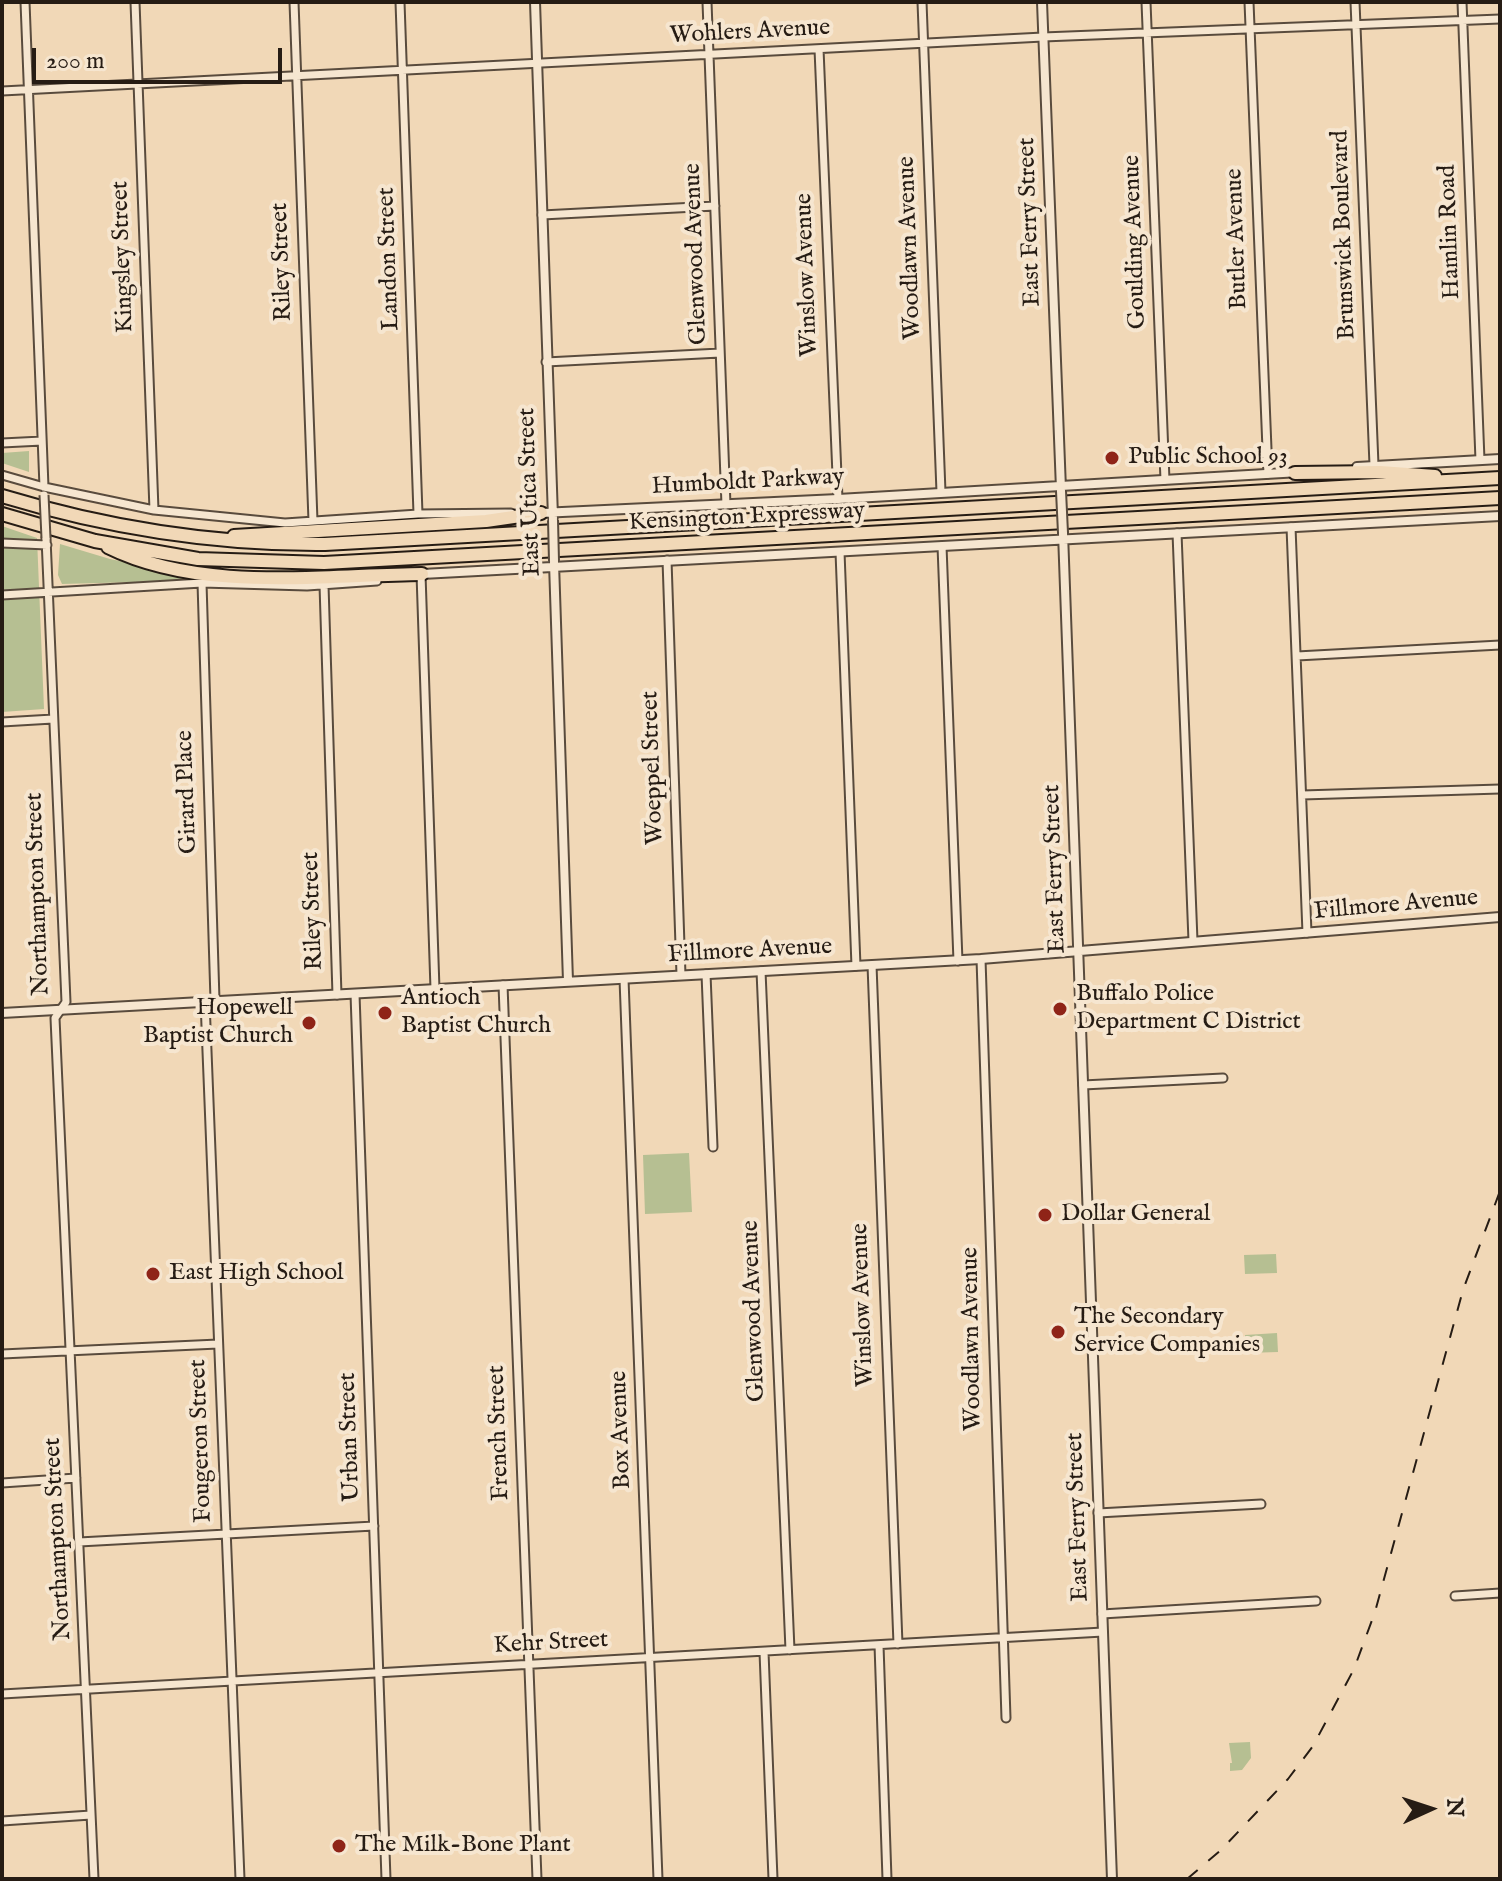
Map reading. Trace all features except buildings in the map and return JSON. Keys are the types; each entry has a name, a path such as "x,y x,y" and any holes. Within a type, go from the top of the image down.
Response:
{"highway":[{"path":"1295,473 1380,472 1475,479"},
{"name":"Kensington Expressway","path":"2,496 135,529 274,545 1500,478"},
{"name":"Kensington Expressway","path":"2,514 95,541 198,559 324,563 1500,498"},
{"path":"203,539 549,515"},
{"path":"95,541 124,555 171,568 218,575 422,574"}],"street":[{"name":"Northampton Street","path":"25,2 66,1002 55,1018 94,1879"},
{"name":"Kingsley Street","path":"135,2 154,510"},
{"name":"Riley Street","path":"294,2 313,521"},
{"name":"Landon Street","path":"400,2 418,514"},
{"name":"East Utica Street","path":"535,2 549,515 554,564 568,981"},
{"name":"Glenwood Avenue","path":"707,2 726,505"},
{"name":"Woodlawn Avenue","path":"922,2 941,492"},
{"name":"East Ferry Street","path":"1042,2 1112,1879"},
{"name":"Goulding Avenue","path":"1146,2 1165,480"},
{"name":"Butler Avenue","path":"1249,2 1268,474"},
{"name":"Brunswick Boulevard","path":"1355,2 1374,465"},
{"name":"Hamlin Road","path":"1462,2 1480,460"},
{"name":"Wohlers Avenue","path":"2,91 1043,37 1500,19"},
{"name":"Winslow Avenue","path":"819,49 838,499"},
{"path":"542,215 715,206"},
{"path":"546,362 720,353"},
{"path":"2,443 42,441"},
{"name":"Humboldt Parkway","path":"2,475 44,491 154,510 285,523 418,514 549,515 941,492 1061,489 1374,465 1500,459"},
{"path":"2,595 202,583 324,585 554,564 840,552 1063,536 1500,516"},
{"path":"1291,527 1307,933"},
{"path":"1177,533 1193,941"},
{"path":"2,543 46,542"},
{"path":"942,546 958,961"},
{"path":"840,552 856,966"},
{"name":"Woeppel Street","path":"667,560 681,975"},
{"path":"422,574 435,989"},
{"name":"Girard Place","path":"202,583 215,1000"},
{"name":"Riley Street","path":"324,585 337,995"},
{"path":"1297,656 1500,645"},
{"path":"2,722 53,719"},
{"path":"1302,795 1500,789"},
{"name":"Fillmore Avenue","path":"2,1013 958,961 1500,917"},
{"name":"Woodlawn Avenue","path":"981,959 1006,1718"},
{"name":"Winslow Avenue","path":"872,965 898,1644"},
{"name":"Glenwood Avenue","path":"761,971 790,1650"},
{"path":"706,974 713,1147"},
{"name":"Box Avenue","path":"624,979 658,1879"},
{"name":"French Street","path":"503,985 537,1879"},
{"name":"Urban Street","path":"355,994 386,1879"},
{"name":"Fougeron Street","path":"205,1001 240,1879"},
{"path":"1083,1085 1223,1078"},
{"path":"2,1354 218,1344"},
{"path":"2,1483 76,1478"},
{"path":"1098,1513 1261,1504"},
{"path":"79,1542 374,1526"},
{"path":"1455,1596 1500,1593"},
{"path":"1102,1614 1316,1601"},
{"name":"Kehr Street","path":"2,1694 1103,1632"},
{"path":"879,1645 887,1879"},
{"path":"764,1652 773,1879"},
{"path":"2,1821 91,1815"}],"green space":[{"path":"29,451 29,472 2,463 2,453"},
{"path":"2,526 37,538 44,709 2,712"},
{"path":"60,544 110,559 210,580 62,584 58,575"},
{"path":"689,1153 692,1212 645,1214 643,1155"},
{"path":"1276,1254 1277,1273 1245,1274 1244,1255"},
{"path":"1277,1333 1278,1352 1246,1353 1245,1335"},
{"path":"1250,1742 1251,1758 1242,1770 1230,1771 1229,1743"}],"railway":[{"path":"1187,1879 1221,1850 1288,1779 1313,1746 1354,1669 1375,1612 1463,1290 1500,1191"}],"place":[{"name":"Public School 93","path":"1112,458"},
{"name":"Buffalo Police Department C District","path":"1060,1009"},
{"name":"Antioch Baptist Church","path":"385,1013"},
{"name":"Hopewell Baptist Church","path":"309,1023"},
{"name":"Dollar General","path":"1045,1215"},
{"name":"East High School","path":"153,1274"},
{"name":"The Secondary Service Companies","path":"1058,1332"},
{"name":"The Milk-Bone Plant","path":"339,1846"}]}
